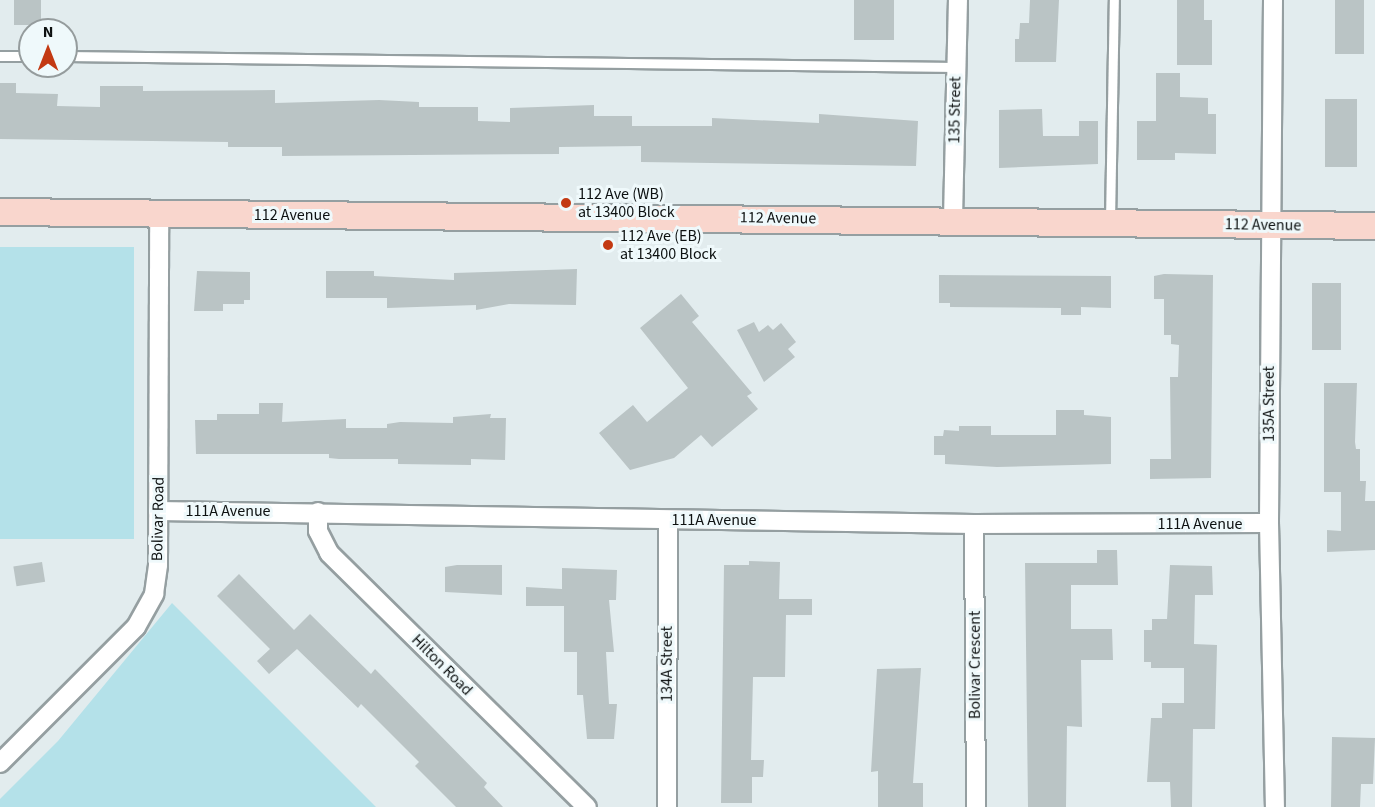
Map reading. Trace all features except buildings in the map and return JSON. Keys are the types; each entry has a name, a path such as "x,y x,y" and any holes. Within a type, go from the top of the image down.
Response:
{"main road":[{"name":"112 Avenue","path":"0,212 953,219 1375,226"}],"street":[{"name":"135 Street","path":"953,219 958,0"},
{"name":"135A Street","path":"1273,0 1269,225 1269,523 1275,807"},
{"name":"Bolivar Road","path":"0,763 136,627 154,594 158,511 159,214"},
{"name":"111A Avenue","path":"158,511 974,524 1269,523"},
{"name":"Hilton Road","path":"318,512 318,531 329,553 587,807"},
{"name":"134A Street","path":"667,807 668,520"},
{"name":"Bolivar Crescent","path":"974,524 976,807"}],"lane":[{"path":"1110,223 1114,0"},
{"path":"0,56 18,56"},
{"path":"78,56 956,68"}],"shaded area":[{"path":"0,247 134,247 134,539 0,539"},
{"path":"172,603 376,807 0,807 0,799 58,741"}],"place":[{"name":"112 Ave (WB) at 13400 Block","path":"566,203"},
{"name":"112 Ave (EB) at 13400 Block","path":"608,245"}]}
